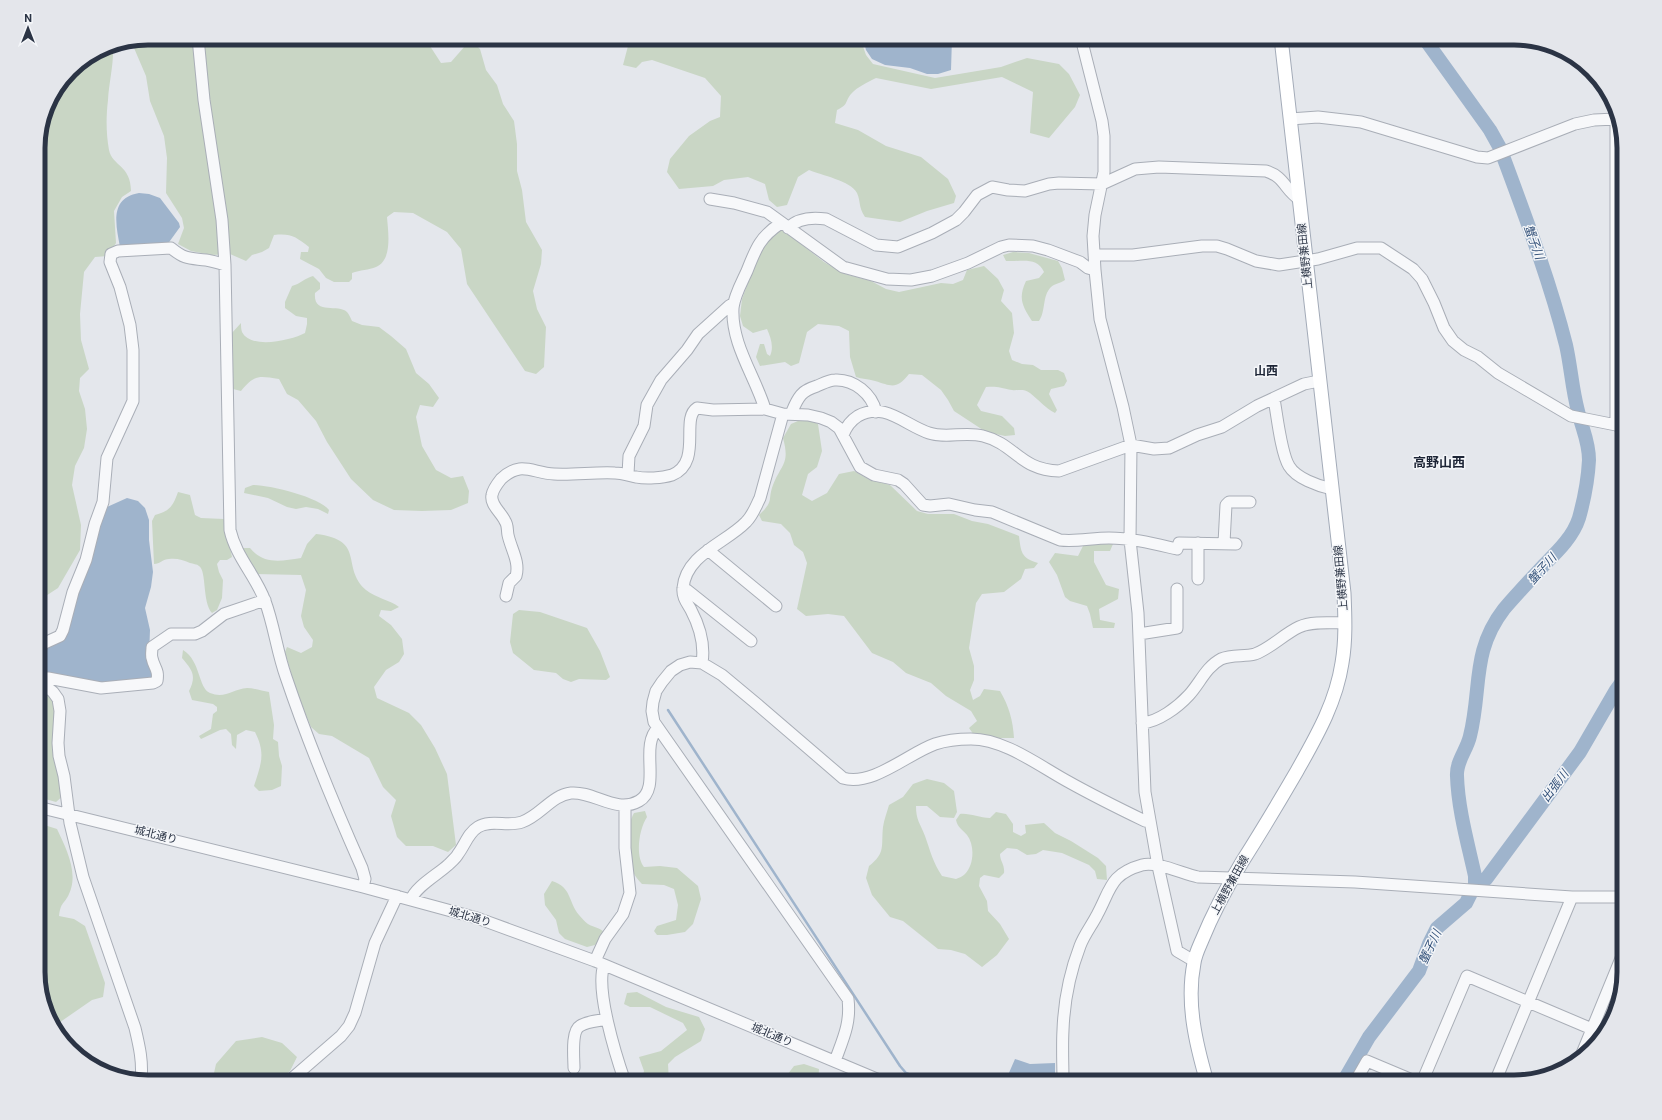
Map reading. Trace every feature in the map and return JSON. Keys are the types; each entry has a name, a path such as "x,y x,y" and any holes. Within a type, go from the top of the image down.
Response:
{"main road":[{"name":"上横野兼田線","path":"1204,1075 1197,1046 1192,1011 1191,986 1194,961 1210,920 1232,878 1278,804 1314,741 1329,711 1342,663 1345,623 1344,593 1282,45"}],"street":[{"path":"199,45 204,100 220,195 225,265 230,530 238,555 259,587 265,600 281,662 295,704 315,760 362,868 365,879 363,887"},
{"path":"1083,45 1102,121 1104,156 1102,184 1093,226 1095,270 1100,320 1123,407 1131,445 1130,540 1140,634 1145,792 1158,866 1177,951 1194,961"},
{"path":"1290,119 1318,117 1361,122 1477,157 1488,158 1575,124 1594,120 1612,119"},
{"path":"1616,138 1617,196"},
{"path":"765,409 760,392 745,361 737,338 733,309 755,249 761,239 785,225 805,219 826,219 876,245 898,246 932,233 956,220 977,195 992,187 1025,191 1059,183 1102,184 1135,169 1159,167 1266,171 1277,174 1293,195 1299,199"},
{"path":"710,199 767,212 843,267 887,279 911,280 932,276 968,263 1001,247 1009,245 1028,246 1048,250 1080,262 1088,268 1095,270"},
{"path":"1094,255 1133,255 1202,246 1216,246 1256,261 1279,265 1306,261 1357,248 1381,248 1413,269 1422,279 1444,328 1453,341 1464,350 1478,357 1498,373 1571,416 1617,426"},
{"path":"45,643 60,636 63,630 73,592 86,560 94,524 103,502 107,458 133,401 133,357 130,325 120,287 110,262 111,254 118,251 171,248 180,256 191,260 207,260 225,265"},
{"path":"628,474 629,456 644,426 647,406 661,380 687,350 698,334 734,303"},
{"path":"702,663 703,638 692,612 683,596 685,579 689,570 708,550 746,522 754,511 760,498 787,414 802,394 808,389 834,380 852,384 863,390 875,405 876,412"},
{"path":"843,435 845,428 856,418 869,412 876,412 893,415 929,433 939,435 959,434 982,436 1002,444 1028,464 1048,471 1066,470 1131,445 1154,449 1169,448 1197,435 1222,427 1257,406 1304,384 1319,381"},
{"path":"1274,398 1289,466 1308,481 1332,489"},
{"path":"506,596 509,584 516,576 517,564 508,536 507,526 492,502 491,496 497,483 513,470 522,468 554,474 607,473 628,474 634,477 651,478 671,475 678,471 689,453 691,414 697,408 713,410 765,409 787,414 821,418 831,422 843,435 860,467 874,475 898,480 904,484 923,504 930,506 949,504 992,512 1060,540 1071,542 1110,538 1130,540 1177,549 1179,543 1236,544"},
{"path":"1224,543 1226,505 1229,502 1250,502"},
{"path":"1198,543 1198,579"},
{"path":"708,550 776,606"},
{"path":"683,589 687,590 751,641"},
{"path":"1140,634 1177,628 1177,589"},
{"path":"45,678 101,688 123,687 157,681 157,671 152,658 152,647 171,634 195,634 202,631 224,614 265,600"},
{"path":"1142,723 1148,723 1175,706 1188,695 1203,675 1222,659 1230,656 1256,653 1300,626 1310,624 1345,623"},
{"path":"835,1061 848,1023 850,1012 848,999 654,722 652,711 656,692 662,682 680,665 690,662 702,663 722,675 844,778 857,780 870,776 893,766 934,744 950,740 984,739 993,741 1012,750 1105,802 1150,822"},
{"path":"45,685 58,698 60,711 58,756 64,776 69,814 83,877 135,1028 141,1052 142,1074"},
{"path":"411,900 415,890 431,879 458,855 469,836 477,828 486,824 521,823 536,816 555,800 569,793 583,794 613,804 625,805 640,800 645,796 648,789 650,780 650,744 653,733 658,728"},
{"path":"623,1075 614,1049 607,1019 599,963 606,939 623,914 630,893 625,848 625,805"},
{"name":"城北通り","path":"45,808 363,887 477,918 599,963 868,1075"},
{"path":"1063,1075 1063,1030 1068,991 1080,946 1098,914 1112,882 1128,870 1143,864 1158,866 1198,877 1355,882 1572,897 1617,897"},
{"path":"296,1075 341,1036 349,1026 355,1013 375,943 397,896"},
{"path":"1498,1075 1572,897"},
{"path":"1585,1046 1617,968"},
{"path":"1425,1075 1467,976 1592,1029"},
{"path":"574,1068 574,1034 576,1028 581,1025 607,1019"},
{"path":"1359,1075 1367,1061 1400,1075"}],"green space":[{"path":"429,45 441,63 451,62 465,46 476,45 480,49 486,70 497,85 503,104 514,121 517,144 517,171 522,190 526,222 542,250 541,264 533,291 537,309 546,327 544,367 536,374 525,371 467,284 461,249 447,232 413,213 394,212 387,217 388,245 385,258 376,267 352,273 352,279 349,282 334,282 326,278 319,269 300,259 301,252 308,252 309,247 297,238 289,235 274,235 269,248 252,255 246,261 230,254 212,255 191,251 178,244 184,228 182,218 166,193 167,158 164,136 150,101 146,76 133,46"},
{"path":"862,45 866,55 873,64 935,78 1001,67 1027,58 1059,64 1069,74 1080,95 1075,107 1049,138 1030,133 1033,92 1002,77 931,89 876,78 853,91 845,105 837,110 835,123 858,130 886,146 921,157 948,179 956,196 954,203 927,211 900,222 865,217 861,210 857,193 854,189 849,185 835,179 809,170 798,177 787,205 777,207 769,200 765,184 748,177 724,180 713,186 679,189 667,172 670,159 689,136 710,121 720,117 721,96 705,78 652,60 642,62 636,68 623,65 628,46"},
{"path":"113,51 107,113 108,144 114,160 128,176 131,191 122,197 114,211 116,243 108,256 95,257 84,272 80,314 81,340 89,369 80,378 79,391 85,409 87,429 84,448 75,466 72,485 81,525 80,550 58,588 45,596 45,141 50,115 62,91 75,75 85,66"},
{"path":"783,230 824,262 845,274 871,281 886,289 899,292 941,283 953,284 963,280 967,270 984,266 998,279 1004,290 1001,301 1012,313 1014,333 1009,351 1012,360 1022,364 1033,365 1041,370 1058,370 1064,373 1067,381 1064,386 1051,389 1049,394 1057,410 1055,413 1051,411 1030,393 1025,391 986,387 977,405 981,411 1002,416 1014,428 1015,435 1005,436 986,432 954,411 941,390 922,375 909,374 901,383 897,385 890,385 856,377 850,357 849,331 839,326 818,324 807,332 799,363 791,366 785,362 760,366 756,357 760,344 764,344 767,354 770,356 772,349 771,339 767,329 753,333 743,326 740,316 742,299 763,242 776,231"},
{"path":"1013,252 1029,253 1058,261 1062,268 1065,280 1052,286 1048,291 1043,313 1039,321 1032,321 1029,316 1022,302 1022,292 1026,281 1039,278 1044,272 1041,267 1033,262 1006,261 1003,255"},
{"path":"313,276 320,283 320,289 315,293 315,300 318,304 322,307 338,308 343,310 348,313 352,321 362,325 379,327 406,349 416,373 429,384 439,398 433,407 420,405 416,417 422,446 436,470 451,478 463,476 469,491 468,503 451,510 422,511 394,510 373,500 351,479 327,442 316,421 298,400 287,394 279,379 262,377 254,379 241,391 233,389 231,334 241,323 242,332 254,341 282,341 305,333 307,318 296,316 285,308 285,302 292,286"},
{"path":"805,418 818,424 822,451 817,467 808,474 802,495 812,501 827,493 839,474 854,471 868,479 890,485 917,511 928,514 954,514 972,521 988,524 1019,536 1023,554 1028,559 1038,563 1034,568 1025,569 1021,579 1004,592 982,594 976,603 969,648 974,666 974,680 970,690 973,700 980,696 984,689 1000,691 1010,714 1014,738 974,735 969,728 977,721 971,711 946,696 931,683 906,673 893,662 872,653 844,616 828,614 806,616 797,609 807,563 803,552 794,545 790,533 781,524 762,521 759,515 769,503 771,490 784,463 786,453 783,438 791,424"},
{"path":"253,485 282,489 305,496 324,505 329,510 328,514 318,509 306,507 296,509 287,507 268,498 244,493 245,488"},
{"path":"178,492 190,495 195,515 201,518 224,519 232,557 227,560 220,560 217,564 223,580 222,598 217,610 212,613 207,602 203,574 199,566 175,559 167,559 154,564 152,521 155,515 168,510"},
{"path":"316,534 332,537 342,542 347,548 358,581 366,590 399,607 391,611 381,610 379,616 391,625 402,639 404,654 399,662 386,670 374,687 377,698 409,713 421,725 435,748 447,774 456,845 448,852 433,846 406,846 397,837 391,816 396,800 383,787 369,758 332,736 319,734 311,727 297,694 285,652 287,647 301,653 312,647 313,640 304,627 301,616 306,590 301,575 255,574 243,553 243,548 250,548 261,557 267,559 280,561 301,558 307,544"},
{"path":"1101,542 1113,544 1110,551 1094,551 1094,562 1106,585 1119,589 1118,599 1099,609 1100,620 1115,623 1114,628 1093,628 1087,606 1070,601 1065,597 1057,575 1049,562 1055,553 1078,556 1084,544"},
{"path":"519,610 540,612 587,628 600,651 610,677 606,680 579,679 571,682 563,679 556,673 534,670 513,653 510,642 513,614"},
{"path":"183,650 193,661 203,686 210,693 220,695 247,688 269,692 274,725 273,739 278,742 279,756 282,766 281,786 272,790 259,791 254,786 261,759 260,747 255,732 246,730 237,735 236,749 232,745 231,734 226,729 220,730 201,739 199,736 211,729 213,714 217,711 217,707 213,704 192,700 189,691 193,677 191,669 182,658"},
{"path":"45,691 48,693 55,705 64,795 56,802 45,799"},
{"path":"927,779 944,783 954,791 957,812 954,818 940,817 927,806 916,806 919,821 934,861 942,876 957,879 965,874 972,860 970,839 959,827 956,820 960,814 990,818 996,812 1006,814 1013,824 1013,832 1021,836 1026,833 1025,825 1044,823 1055,833 1098,858 1106,866 1107,880 1097,879 1095,871 1089,865 1062,853 1043,850 1036,854 1027,855 1017,849 1007,848 1000,854 1004,873 999,878 984,875 980,878 979,886 987,901 988,911 1000,924 1009,939 997,955 982,967 965,954 951,950 938,949 903,921 890,917 872,895 866,878 869,866 878,857 882,849 883,824 889,805 903,797 913,784"},
{"path":"645,811 647,817 642,828 639,842 641,862 644,867 660,866 677,868 698,886 701,899 693,924 685,932 657,935 654,931 657,926 676,920 678,905 674,889 664,885 642,884 633,872 631,866 629,833 631,818 634,813"},
{"path":"45,825 57,829 67,852 72,869 72,886 62,905 59,916 74,919 85,926 105,983 103,997 92,1000 59,1023 47,992 45,979"},
{"path":"552,881 563,887 569,895 579,915 586,922 605,933 595,945 587,947 565,939 559,933 556,920 545,905 544,894"},
{"path":"637,992 666,1007 699,1017 705,1029 701,1041 675,1057 668,1064 669,1075 643,1075 644,1071 639,1057 661,1051 687,1030 683,1023 650,1007 630,1007 624,1004 627,993"},
{"path":"262,1037 282,1043 297,1057 290,1071 285,1075 214,1075 216,1064 236,1041"},
{"path":"804,1064 819,1069 819,1075 787,1075 794,1066"}],"water":[{"path":"865,45 952,45 951,70 938,74 927,74 910,68 885,65 872,59"},
{"path":"139,193 149,194 160,198 179,223 180,227 167,245 120,247 116,222 119,206 123,200 129,196"},
{"path":"127,498 138,501 145,508 149,520 149,540 153,572 151,587 145,608 150,630 149,655 153,677 126,682 93,683 45,672 45,646 58,641 107,507"},
{"path":"1015,1059 1030,1064 1055,1063 1055,1075 1008,1075"}],"waterway":[{"name":"蟹子川","path":"1347,1075 1369,1037 1419,971 1429,944 1437,928 1466,903 1475,885 1475,876 1459,801 1457,771 1458,765 1467,746 1474,719 1479,671 1486,640 1504,609 1573,532 1579,518 1586,490 1589,460 1587,441 1576,403 1568,353 1552,295 1536,246 1500,148 1490,130 1429,45"},
{"name":"出張川","path":"1475,885 1486,879 1580,752 1617,689"},
{"path":"668,710 900,1066 906,1073 910,1075"}],"district":[{"name":"山西","path":"1266,371"},
{"name":"高野山西","path":"1439,462"}]}
